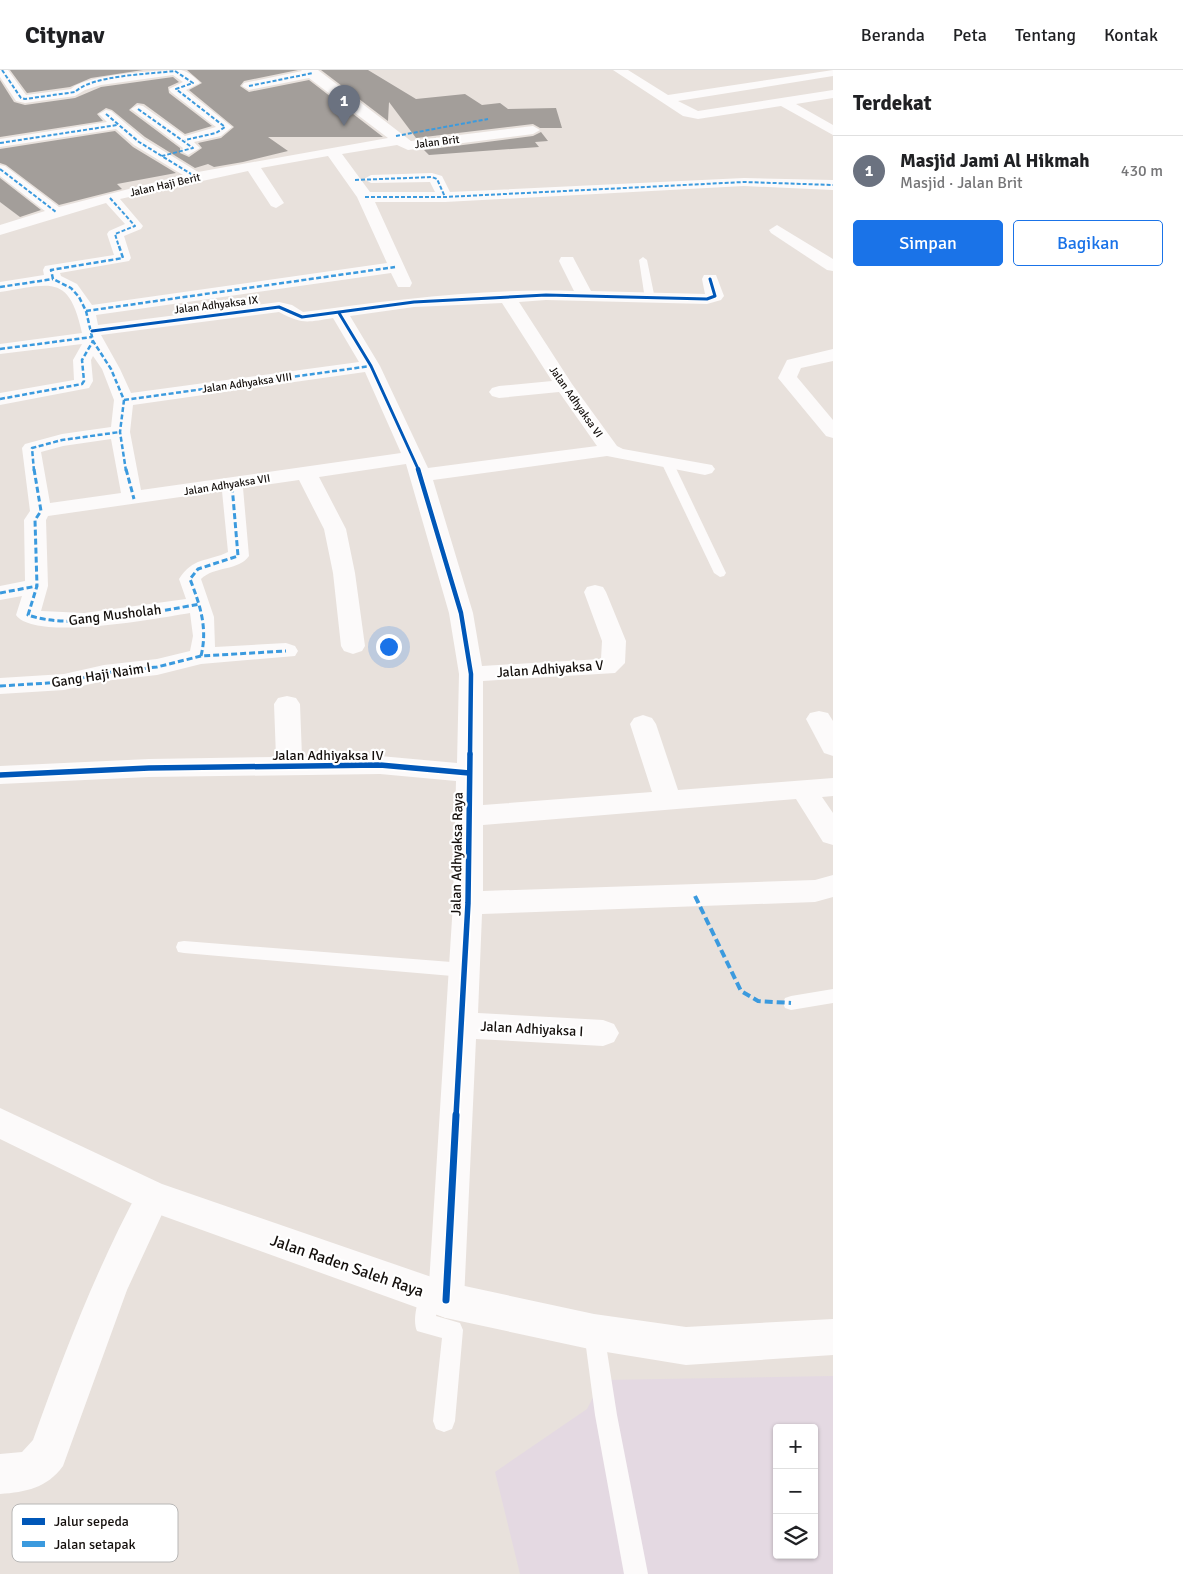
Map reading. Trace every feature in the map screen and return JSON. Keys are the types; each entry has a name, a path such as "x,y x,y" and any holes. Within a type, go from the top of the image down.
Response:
{"street":[{"path":"2,70 21,98 75,92 80,87 100,80 175,71 193,83 176,90 225,127 224,129 185,140"},
{"path":"619,70 688,113 698,115 833,94"},
{"path":"249,86 310,72"},
{"name":"Jalan Brit","path":"310,72 408,146 533,130"},
{"path":"665,99 833,72"},
{"path":"783,102 833,130"},
{"path":"138,109 185,140 193,149 162,156"},
{"path":"106,114 116,125 196,177"},
{"name":"Jalan Haji Berit","path":"0,230 56,212 196,177 488,119"},
{"path":"0,143 116,125"},
{"path":"332,151 355,180 365,197 395,267 414,302"},
{"path":"253,167 276,203"},
{"path":"0,169 56,212"},
{"path":"355,180 432,177 437,179 445,197"},
{"path":"365,197 445,197 744,182 833,184"},
{"path":"53,279 51,270 123,258 115,234 132,229 134,224 110,198"},
{"path":"777,230 833,266"},
{"path":"567,261 585,296"},
{"path":"86,311 395,267"},
{"path":"0,287 53,279 71,288 86,311 92,336 111,369 124,400 120,432 128,482 134,499"},
{"path":"339,313 414,302 507,297 585,296 711,299 715,296 710,279"},
{"name":"Jalan Adhyaksa VI","path":"507,297 564,386 610,450"},
{"name":"Jalan Adhyaksa IX","path":"0,349 279,307 288,309 295,316 339,313"},
{"name":"Jalan Adhyaksa Raya","path":"339,313 371,366 417,466 461,613 471,674 468,903 461,1025 438,1297"},
{"path":"0,399 82,384 84,381 82,360 92,336"},
{"path":"833,355 794,364 787,378 833,432"},
{"name":"Jalan Adhyaksa VIII","path":"124,400 371,366"},
{"path":"499,392 564,386"},
{"path":"0,593 37,586 35,520 41,511 31,453 32,448 62,440 120,432"},
{"path":"610,450 618,454 705,469"},
{"name":"Jalan Adhyaksa VI","path":"417,466 610,450"},
{"name":"Jalan Adhyaksa VII","path":"41,511 232,485 306,472 417,466"},
{"path":"306,472 335,529 344,573 353,646"},
{"path":"201,656 205,644 200,604 190,579 192,573 209,565 226,563 238,556 232,485"},
{"name":"Gang Musholah","path":"37,586 28,612 29,617 63,622 140,614 200,604"},
{"name":"Jalan Adhiyaksa V","path":"471,674 606,667 613,663 615,657 614,641 595,592"},
{"name":"Gang Haji Naim I","path":"0,686 64,682 104,673 157,666 201,656 286,652"},
{"path":"287,704 289,766"},
{"path":"819,719 833,748"},
{"path":"643,724 668,799"},
{"name":"Jalan Adhiyaksa IV","path":"0,775 217,767 380,765 469,773"},
{"path":"470,816 833,787"},
{"path":"803,789 833,835"},
{"path":"468,903 805,892 833,886"},
{"name":"Jalan Adhiyaksa I","path":"461,1025 603,1033"},
{"name":"Jalan Raden Saleh Raya","path":"0,1123 153,1197 438,1297 594,1332 686,1346 833,1337"},
{"path":"0,1474 22,1472 39,1467 49,1452 92,1329 153,1197"}],"lane":[{"path":"644,260 650,299"},
{"path":"667,462 720,572"},
{"path":"184,947 464,970"},
{"path":"791,1003 833,996"},
{"path":"438,1297 424,1324 453,1330 444,1421"},
{"path":"594,1332 606,1415 636,1574"}],"shaded area":[{"path":"833,1376 833,1574 520,1574 495,1472 587,1409 602,1380"}],"building":[{"path":"10,70 143,70 91,78 70,87 27,93"},
{"path":"187,70 298,70 244,81 240,86 249,92 309,80 383,137 268,137 288,151 243,162 214,167 208,164 195,168 145,137 112,110 106,108 97,114 103,121 0,137 0,80 14,102 25,105 75,98 101,87 173,77 179,82 168,87 169,93 212,126 185,134 144,104 137,103 129,110 180,148 180,153 189,157 202,148 198,143 221,138 234,127 189,90 202,83"},
{"path":"321,70 368,70 416,99 465,94 482,105 500,103 508,109 556,108 562,128 540,128 533,124 416,138 389,102 388,121"},
{"path":"115,131 133,147 176,173 117,184 122,189 59,205 6,165 0,163 0,149"},
{"path":"541,132 548,141 535,142 539,147 429,155 424,150 533,136"},
{"path":"0,178 41,210 20,217 0,202"}],"marked path":[{"path":"2,70 21,98 25,99 75,92 80,87 100,81 175,71 193,83 176,89 225,127 216,133 185,140"},
{"path":"249,86 313,73"},
{"path":"138,109 193,148 162,156"},
{"path":"106,114 139,142 196,177"},
{"path":"396,136 488,119"},
{"path":"0,143 117,125"},
{"path":"0,169 56,212"},
{"path":"355,180 432,177 437,179 445,197"},
{"path":"365,197 445,197 744,182 833,185"},
{"path":"110,198 135,226 115,234 123,258 51,270 53,279 71,288 79,297 86,311 93,341 111,369 124,400 120,432 128,482 134,499"},
{"path":"86,311 395,267"},
{"path":"0,287 53,279"},
{"path":"0,349 92,337"},
{"path":"0,399 82,384 84,381 82,360 93,341"},
{"path":"124,400 371,366"},
{"path":"120,432 62,440 32,448 31,453 41,511 35,520 37,586 28,615 40,619 60,621 84,620 200,604"},
{"path":"201,656 204,646 203,617 190,579 198,569 238,556 232,485"},
{"path":"0,593 37,586"},
{"path":"0,686 64,682 104,673 157,667 201,656 286,651"},
{"path":"695,896 741,991 751,999 758,1001 791,1003"}],"cycle path":[{"path":"92,331 279,307 302,317 414,302 546,295 707,299 715,296 710,279"},
{"path":"339,313 371,366 421,475 461,613 471,674 468,903 446,1300"},
{"path":"0,775 149,768 380,765 469,773"}],"place":[{"name":"Masjid Jami Al Hikmah","path":"344,126"}]}
